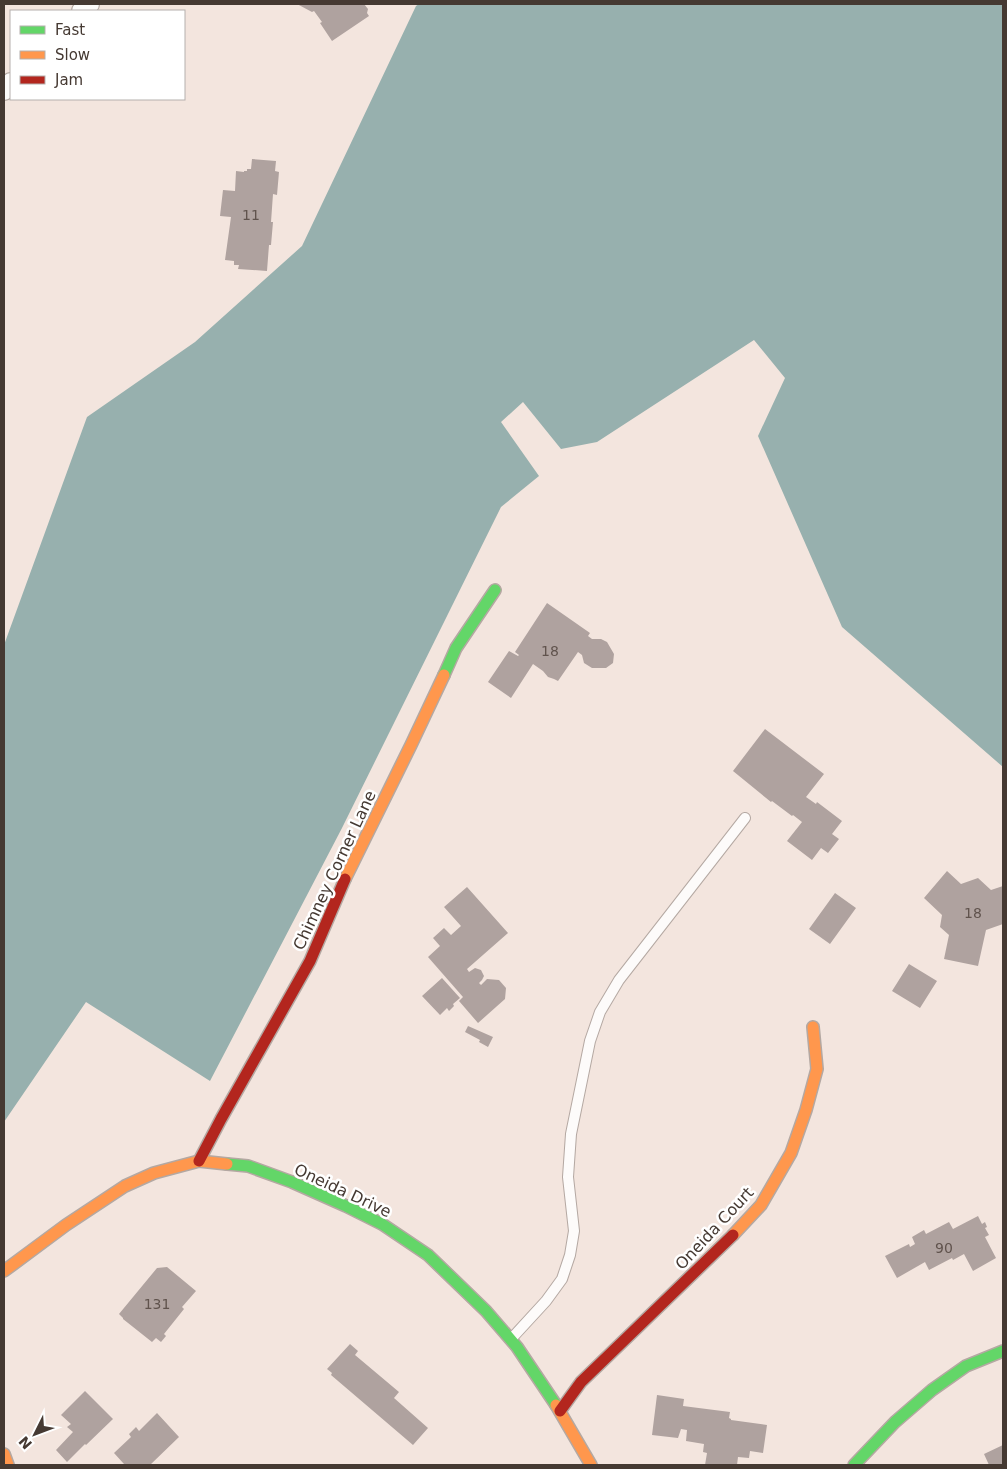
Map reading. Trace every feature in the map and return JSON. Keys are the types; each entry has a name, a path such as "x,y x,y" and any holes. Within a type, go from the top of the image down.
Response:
{"street":[{"name":"Chimney Corner Lane","path":"199,1161 310,961 344,881 456,648 495,590"},
{"name":"Oneida Court","path":"560,1411 581,1382 726,1243 761,1205 791,1152 806,1110 817,1069 813,1027"},
{"name":"Oneida Drive","path":"4,1272 66,1226 125,1186 154,1173 199,1161 248,1166 292,1182 346,1206 382,1224 428,1255 486,1311 517,1347 560,1411 591,1465"},
{"path":"854,1465 895,1422 932,1390 966,1366 1003,1351"},
{"path":"4,1454 8,1465"}],"lane":[{"path":"510,1339 546,1301 562,1279 570,1255 574,1231 568,1177 571,1134 590,1041 600,1012 619,980 745,818"}],"water":[{"path":"419,4 1003,4 1003,767 842,627 758,436 785,378 754,340 597,442 561,449 523,402 501,422 539,476 501,507 342,828 210,1081 86,1002 4,1122 4,645 87,417 195,342 302,246 416,6"}],"building":[{"path":"297,4 364,4 368,9 367,13 369,16 332,41 314,11 312,12"},
{"path":"252,159 276,161 275,171 279,172 277,195 273,194 271,222 273,222 267,271 238,269 239,265 234,265 234,261 225,260 231,217 220,216 223,190 235,191 236,171 244,172 247,169 251,169"},
{"path":"547,603 590,633 588,636 592,639 601,639 607,642 614,654 613,663 606,668 592,668 584,663 582,655 578,652 558,681 548,677 533,664 511,698 488,682 509,651 519,655 515,652"},
{"path":"765,729 824,774 806,797 816,804 817,802 842,821 832,834 839,839 828,853 821,848 812,860 787,841 802,822 771,802 733,771"},
{"path":"947,871 961,884 978,878 991,890 1003,886 1003,924 986,930 978,966 944,959 949,935 940,927 942,915 924,898"},
{"path":"467,887 508,933 467,969 469,972 475,968 481,970 484,976 479,983 481,985 487,979 499,980 506,988 505,999 478,1023 459,1001 463,997 428,957 440,946 433,938 444,928 451,935 461,926 444,907"},
{"path":"835,893 856,908 830,944 809,929"},
{"path":"909,964 937,981 920,1008 892,991"},
{"path":"442,978 460,998 449,1011 447,1008 440,1015 422,996"},
{"path":"468,1026 493,1037 488,1047 465,1032"},
{"path":"978,1216 982,1224 985,1222 987,1227 985,1228 989,1235 985,1237 996,1258 973,1271 964,1254 929,1270 925,1262 897,1278 885,1256 909,1244 910,1247 915,1244 912,1237 924,1230 926,1234 949,1222 953,1229"},
{"path":"167,1267 196,1291 182,1307 184,1309 164,1334 166,1336 161,1342 156,1338 152,1342 119,1314 157,1268"},
{"path":"350,1344 358,1351 355,1355 399,1392 394,1398 428,1428 413,1445 331,1375 332,1373 327,1369"},
{"path":"85,1391 113,1419 67,1462 56,1450 73,1432 67,1427 71,1424 61,1415"},
{"path":"657,1395 684,1399 683,1406 730,1412 729,1418 731,1420 767,1425 763,1453 750,1451 749,1458 738,1457 737,1465 705,1465 707,1453 703,1452 704,1444 686,1441 687,1430 681,1429 678,1438 652,1435"},
{"path":"157,1413 179,1437 150,1465 122,1465 124,1464 114,1453 131,1437 129,1434 136,1427 139,1431"},
{"path":"1003,1445 1003,1465 989,1465 984,1454"}],"traffic: fast":[{"path":"444,675 456,648 495,590"},
{"path":"227,1164 248,1166 292,1182 346,1206 382,1224 428,1255 486,1311 517,1347 556,1405"},
{"path":"854,1465 895,1422 932,1390 966,1366 1003,1351"}],"traffic: slow":[{"path":"345,879 444,675"},
{"path":"733,1235 761,1205 791,1153 806,1110 817,1069 813,1027"},
{"path":"4,1271 66,1225 125,1186 154,1173 199,1161 227,1164"},
{"path":"556,1405 591,1465"},
{"path":"4,1454 8,1465"}],"traffic: jam":[{"path":"199,1161 310,961 345,879"},
{"path":"560,1411 581,1382 733,1235"}]}
